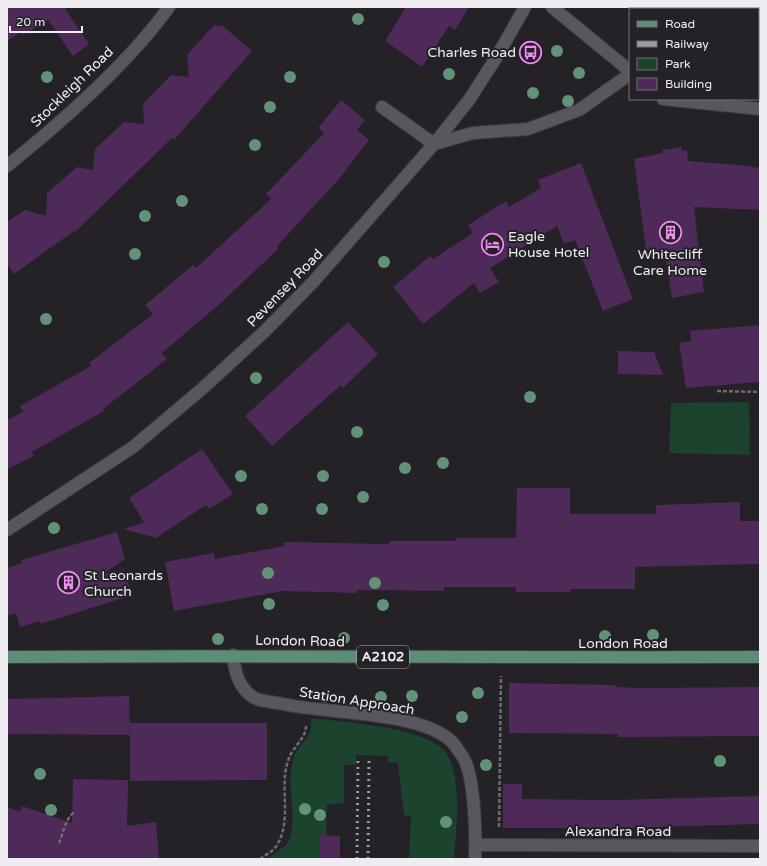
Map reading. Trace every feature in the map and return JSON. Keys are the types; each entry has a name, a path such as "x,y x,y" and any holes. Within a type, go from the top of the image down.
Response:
{"main road":[{"name":"London Road","path":"7,657 233,655 501,658 760,658"}],"street":[{"name":"Stockleigh Road","path":"7,166 46,135 112,72 169,7"},
{"name":"Pevensey Road","path":"7,530 133,447 203,388 265,331 314,281 434,144 469,100 496,58 525,7"},
{"path":"552,7 629,71"},
{"path":"382,106 434,144 473,133 528,129 579,110 629,73"},
{"path":"673,100 760,109"},
{"name":"Station Approach","path":"233,655 236,675 241,685 254,698 303,708 342,711 398,720 430,728 451,740 464,759 471,785 476,845 475,859"},
{"name":"Alexandra Road","path":"476,845 760,846"}],"path":[{"path":"717,391 760,392"},
{"path":"499,845 501,658"},
{"path":"260,859 277,846 282,832 285,817 285,788 288,759 306,728 303,708"},
{"path":"59,843 68,819 76,812"}],"green space":[{"path":"749,402 750,455 669,453 671,403"},
{"path":"311,718 383,727 404,732 422,737 436,744 446,753 455,776 457,790 457,820 454,859 409,859 411,816 404,815 398,763 388,762 388,756 356,755 356,765 344,765 344,803 327,805 326,835 320,859 267,859 283,847 290,839 292,829 291,771 295,754 310,732"}],"building":[{"path":"7,7 68,7 65,9 89,44 73,56 48,20 23,35 21,32 7,41"},
{"path":"406,7 469,7 455,30 449,26 422,67 385,41"},
{"path":"214,25 223,26 252,51 174,140 172,138 75,232 74,231 14,274 7,263 7,222 25,210 46,216 47,193 77,167 93,170 95,149 124,122 144,124 143,104 171,75 189,77 187,55"},
{"path":"341,100 365,120 357,130 369,140 339,179 277,246 279,248 223,301 162,353 167,359 103,409 104,411 32,452 34,456 7,469 7,420 23,412 20,406 91,366 89,363 153,314 145,305 193,265 196,268 271,199 266,194 324,133 318,128"},
{"name":"Whitecliff Care Home","path":"682,147 682,151 687,150 688,161 760,168 760,210 694,207 704,292 672,298 665,255 647,258 634,159 662,153 663,150"},
{"path":"581,163 633,299 603,311 575,240 564,244 557,226 490,268 499,282 480,293 474,283 423,324 393,287 430,256 433,259 473,233 468,225 506,201 509,207 541,188 538,180"},
{"path":"348,322 378,354 343,388 341,385 272,446 245,416"},
{"path":"760,325 760,382 686,388 679,343 691,341 690,331"},
{"path":"618,351 654,352 663,375 618,374"},
{"path":"202,449 233,494 209,509 206,505 156,538 124,529 144,522 129,498"},
{"path":"517,488 570,488 570,514 656,514 656,505 740,502 740,521 760,521 760,564 635,567 635,589 570,589 570,592 516,592 516,587 444,587 444,591 357,590 357,593 282,591 174,611 165,562 214,553 215,559 284,546 284,542 389,544 389,541 456,541 456,538 516,538"},
{"name":"St Leonards Church","path":"117,532 125,559 103,574 124,570 131,593 125,594 126,597 41,624 40,621 20,627 16,613 7,616 7,568 22,563 21,560"},
{"path":"509,683 615,685 615,687 645,688 760,687 760,736 618,737 618,734 509,733"},
{"path":"129,696 130,734 130,723 267,723 267,780 130,781 130,735 7,734 7,699"},
{"path":"73,779 128,780 127,826 156,822 159,859 7,859 7,807 20,812 22,806 72,823"},
{"path":"503,784 522,784 522,799 614,800 760,796 760,824 617,828 503,828"},
{"path":"320,835 340,836 340,859 320,859"}],"railway":[{"path":"357,859 358,758"},
{"path":"368,859 369,760"}],"place":[{"name":"Charles Road","path":"531,52"},
{"name":"Whitecliff Care Home","path":"670,232"},
{"name":"Eagle House Hotel","path":"493,244"},
{"name":"St Leonards Church","path":"69,583"}]}
